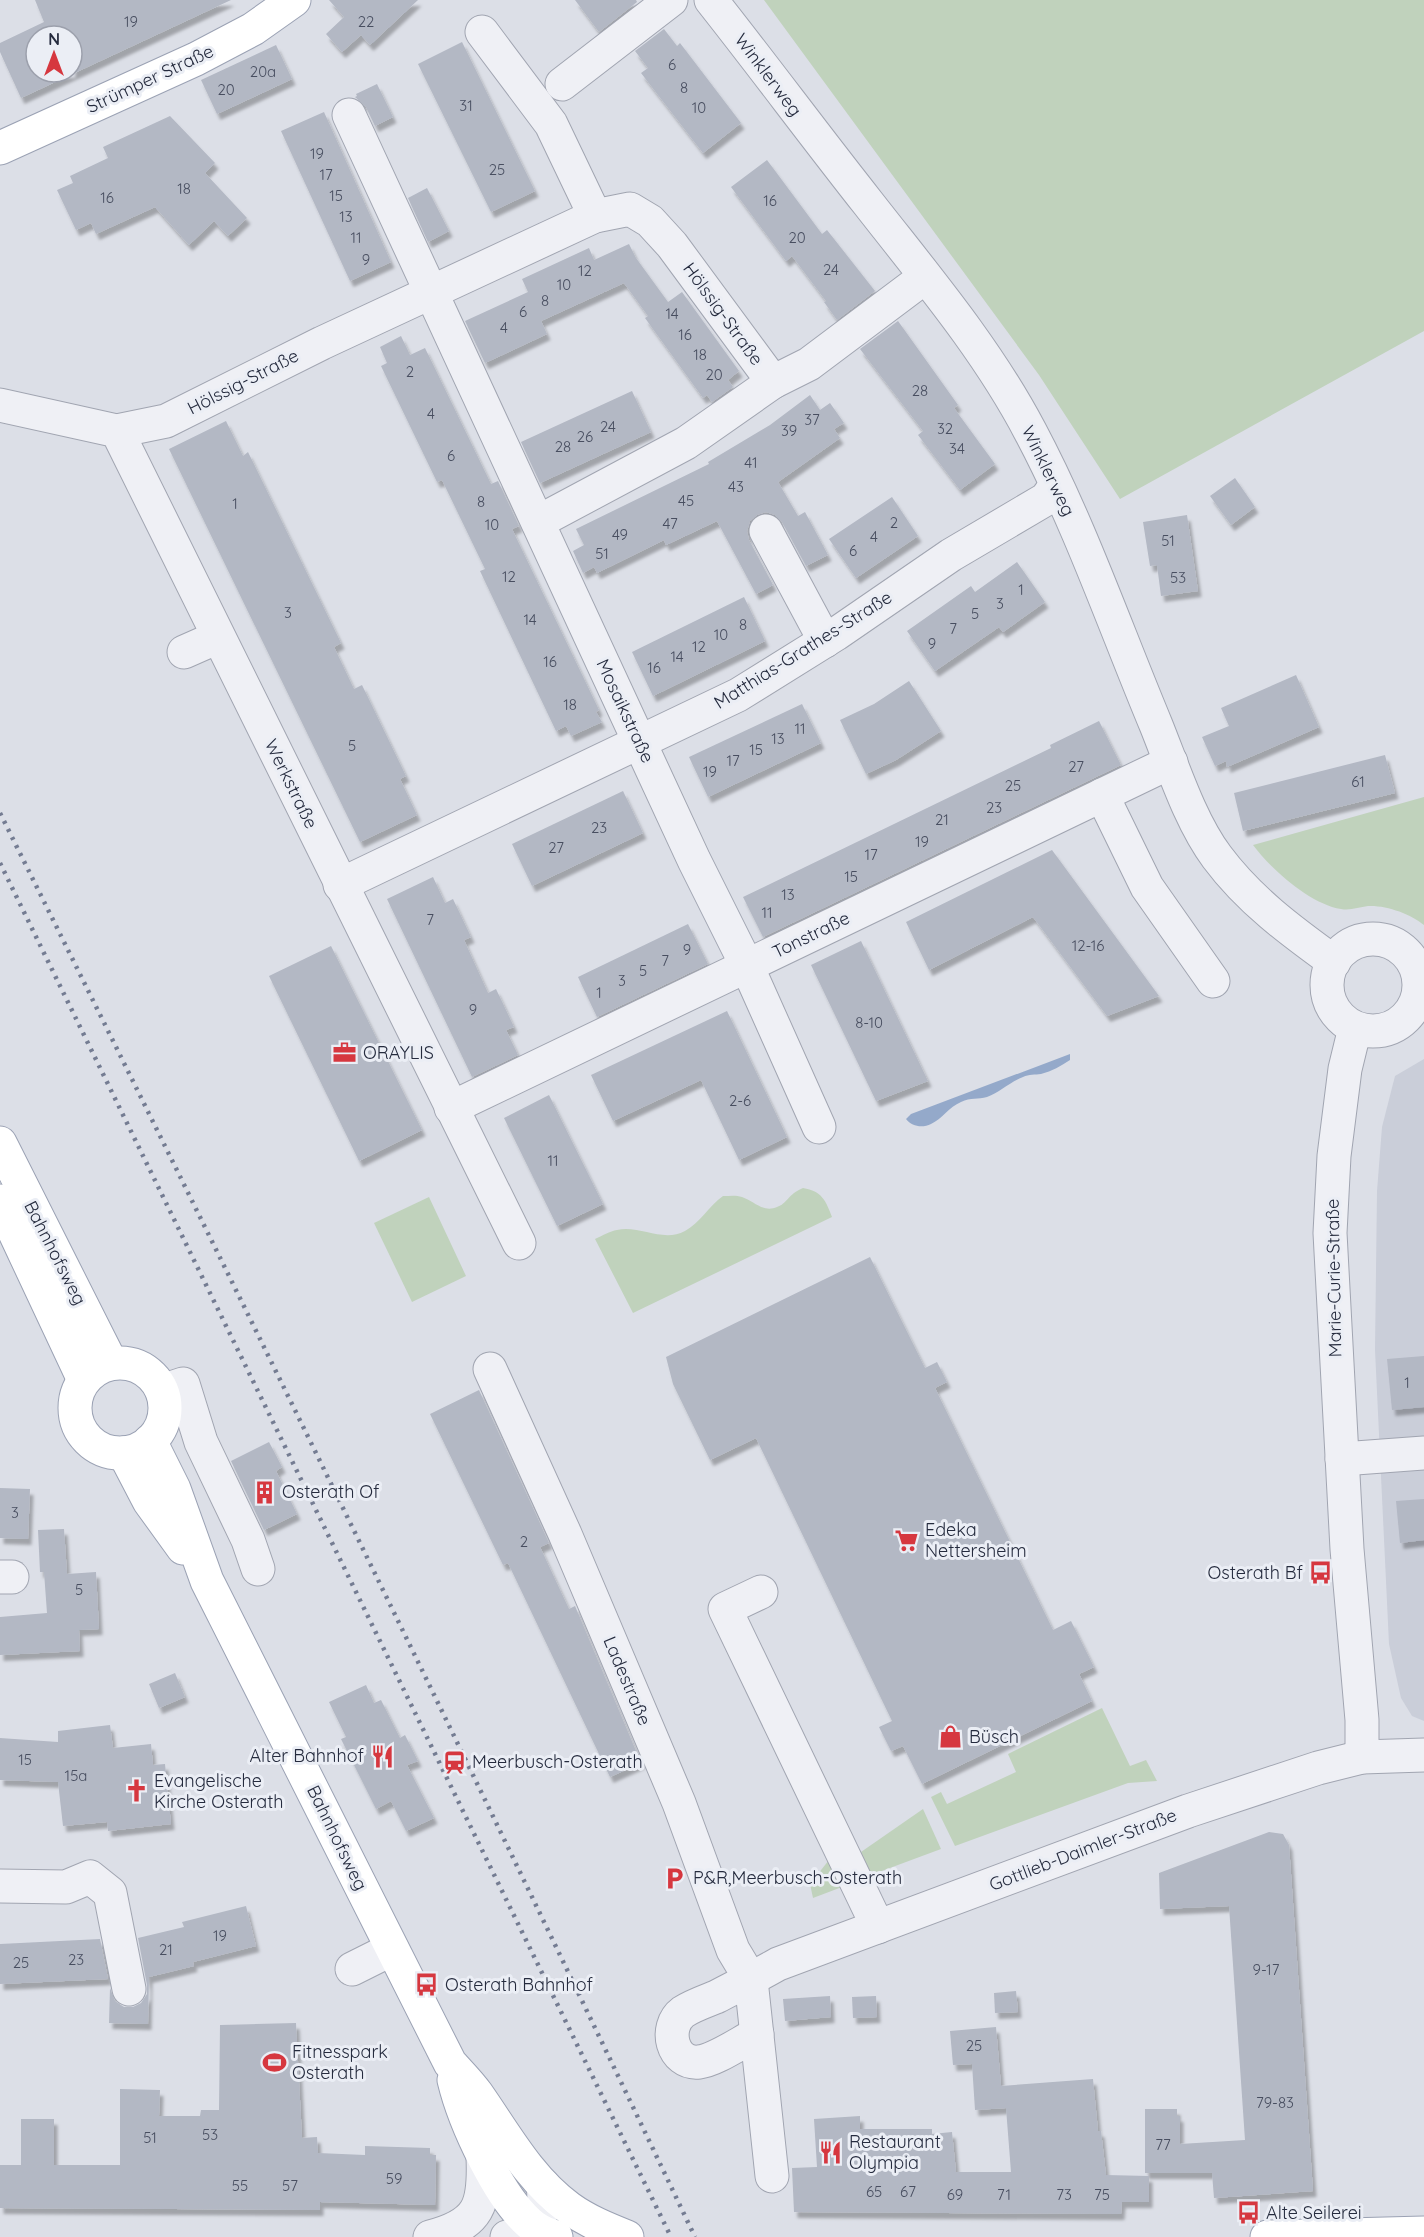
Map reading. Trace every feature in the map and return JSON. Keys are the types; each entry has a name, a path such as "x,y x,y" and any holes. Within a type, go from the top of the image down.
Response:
{"main road":[{"name":"Strümper Straße","path":"0,148 196,59 253,29 294,0"},
{"name":"Bahnhofsweg","path":"0,1143 111,1363"},
{"name":"Bahnhofsweg","path":"0,1201 84,1380"},
{"path":"111,1363 131,1364 150,1374 162,1391 165,1414 157,1433 137,1447 109,1452 95,1446 84,1436 77,1423 74,1408 76,1393 84,1380 100,1367 111,1363"},
{"name":"Bahnhofsweg","path":"137,1447 149,1501 207,1581 450,2063 459,2101 483,2157 532,2234"},
{"name":"Bahnhofsweg","path":"450,2063 475,2092 521,2159 543,2185 583,2217 627,2237"},
{"path":"1267,2237 1424,2233"}],"street":[{"path":"562,84 671,0"},
{"name":"Winklerweg","path":"711,0 921,271 992,368 1030,430 1074,524 1180,786 1216,856 1280,923 1334,962"},
{"path":"482,32 551,124 595,216"},
{"path":"349,115 432,293"},
{"name":"Hölssig-Straße","path":"117,431 166,421 322,343 595,216 630,209 650,220 672,245 773,382 686,443 538,522"},
{"path":"773,382 809,364 917,283 921,271"},
{"name":"Mosaikstraße","path":"432,293 694,860 747,966 819,1127"},
{"path":"0,405 117,431"},
{"name":"Werkstraße","path":"117,431 519,1243"},
{"name":"Matthias-Grathes-Straße","path":"340,885 738,696 825,641 951,555 1046,499 1056,485"},
{"path":"766,531 825,641"},
{"path":"184,652 218,637"},
{"name":"Tonstraße","path":"451,1108 1171,762"},
{"path":"1102,795 1147,887 1213,981"},
{"path":"1367,939 1389,942 1400,947 1415,965 1421,995 1412,1011 1401,1023 1389,1029 1372,1032 1355,1028 1344,1021 1330,1002 1328,976 1343,950 1367,939"},
{"name":"Marie-Curie-Straße","path":"1355,1028 1345,1069 1334,1156 1330,1233 1354,1645 1362,1720 1362,1757"},
{"name":"Ladestraße","path":"490,1369 565,1534 679,1803 733,1950 751,1980 772,2176"},
{"path":"162,1391 183,1384 201,1442 248,1540 258,1569"},
{"path":"1342,1459 1424,1453"},
{"path":"761,1592 725,1609 878,1927"},
{"name":"Gottlieb-Daimler-Straße","path":"757,2034 709,2059 698,2062 684,2060 675,2050 672,2038 674,2025 681,2013 751,1980 777,1964 1188,1811 1318,1768 1362,1757 1424,1755"},
{"path":"0,1886 66,1887 90,1877 110,1893 129,1989"},
{"path":"352,1969 392,1949"},
{"path":"430,2237 456,2229 475,2212 483,2190 483,2157"},
{"path":"532,2234 544,2206 543,2185"}],"shaded area":[{"path":"1424,1059 1424,1721 1412,1716 1401,1698 1389,1644 1375,1350 1377,1191 1382,1127 1395,1076"}],"green space":[{"path":"764,0 1424,0 1424,331 1120,499 1039,375"},
{"path":"1424,797 1424,925 1398,911 1375,906 1344,909 1329,906 1292,884 1253,845"},
{"path":"803,1188 819,1194 828,1206 832,1217 633,1313 595,1239 612,1231 626,1229 660,1235 677,1234 695,1224 723,1196 740,1196 767,1209 780,1206"},
{"path":"429,1197 466,1276 412,1302 374,1223"},
{"path":"1102,1708 1130,1766 1146,1760 1157,1781 1128,1783 955,1846 931,1797 941,1792 947,1804 1016,1772 1008,1754"},
{"path":"923,1809 941,1849 871,1875 861,1852"},
{"path":"829,1860 842,1887 813,1898 810,1884"}],"water":[{"path":"1070,1054 1070,1060 1056,1068 1041,1074 1025,1076 987,1097 961,1102 928,1125 914,1125 906,1119 911,1114"}],"building":[{"path":"35,0 231,0 84,69 84,24 40,24 44,22"},
{"path":"329,0 418,0 370,45 361,35 342,52 326,34 344,17"},
{"path":"575,0 636,0 637,2 599,32"},
{"path":"664,29 677,46 680,43 741,123 703,153 641,73 648,68 635,51"},
{"path":"24,32 24,84 51,84 21,98 0,52 0,43"},
{"path":"462,42 535,191 491,212 418,64"},
{"path":"276,45 292,79 217,114 201,80"},
{"path":"377,84 393,117 375,126 366,107 355,97 356,94"},
{"path":"324,112 391,262 350,281 281,131"},
{"path":"170,116 215,163 205,173 247,218 228,236 214,221 189,245 155,207 96,234 91,223 76,230 57,190 73,183 70,176 108,158 103,147"},
{"path":"767,160 822,234 827,230 875,291 837,320 824,302 826,301 792,256 786,261 731,187"},
{"path":"427,188 449,231 428,242 408,198"},
{"path":"629,244 636,258 668,302 682,292 739,371 728,380 733,387 712,402 707,395 703,398 645,318 648,316 624,283 541,321 547,334 485,363 465,321 528,292 522,279 589,248 594,260"},
{"path":"898,321 958,405 954,408 995,464 960,490 918,435 923,431 860,349"},
{"path":"401,336 410,355 425,348 491,484 498,481 519,526 512,529 599,710 596,712 602,722 571,736 566,726 556,731 480,571 485,569 442,480 437,482 381,366 387,363 380,347"},
{"path":"632,391 651,432 540,483 521,442"},
{"path":"810,395 820,410 830,403 844,423 834,429 840,438 778,482 798,516 805,512 828,555 806,566 782,522 775,515 766,512 750,521 747,531 749,540 773,585 756,594 717,521 666,545 664,540 597,573 594,567 583,573 573,551 584,545 576,529 709,464 708,462 770,425"},
{"path":"226,421 243,456 248,452 341,643 334,647 354,689 362,685 406,776 400,779 417,815 360,842 169,449"},
{"path":"1235,478 1255,507 1231,525 1210,496"},
{"path":"892,497 918,536 856,578 829,539"},
{"path":"1187,515 1198,591 1161,596 1157,565 1150,566 1143,522"},
{"path":"1017,562 1045,602 1003,632 999,627 935,671 907,631 971,586 975,592"},
{"path":"744,597 765,641 653,696 632,652"},
{"path":"1296,675 1319,727 1227,767 1226,761 1215,766 1202,737 1229,726 1221,708"},
{"path":"909,681 941,731 896,760 866,774 840,720 874,704"},
{"path":"802,704 821,743 708,797 689,757"},
{"path":"1099,721 1121,765 763,937 743,897 1051,748 1050,745"},
{"path":"1385,755 1395,793 1243,831 1234,793"},
{"path":"623,791 643,833 532,886 512,844"},
{"path":"1052,850 1159,996 1107,1016 1033,917 929,970 906,922"},
{"path":"433,877 445,903 453,899 471,937 464,940 488,993 496,989 514,1027 506,1030 518,1055 472,1077 387,899"},
{"path":"688,924 708,964 597,1017 578,977"},
{"path":"861,941 928,1081 876,1101 811,965"},
{"name":"ORAYLIS","path":"331,946 422,1130 359,1161 269,976"},
{"path":"727,1011 787,1137 739,1160 701,1080 613,1121 591,1075"},
{"path":"549,1095 603,1204 557,1226 504,1118"},
{"name":"Edeka Nettersheim","path":"870,1257 925,1368 937,1362 947,1382 935,1388 1053,1630 1071,1621 1094,1667 1079,1674 1092,1701 922,1784 903,1746 891,1751 879,1727 892,1721 756,1438 710,1460 673,1384 666,1357"},
{"path":"1424,1356 1424,1407 1392,1410 1387,1359"},
{"path":"479,1390 549,1543 540,1547 569,1609 575,1606 641,1763 610,1777 508,1563 503,1565 430,1414"},
{"name":"Osterath Of","path":"269,1442 282,1467 276,1471 297,1514 264,1530 231,1461"},
{"path":"0,1488 30,1489 28,1539 0,1538"},
{"path":"1424,1499 1424,1540 1400,1543 1396,1501"},
{"path":"64,1529 67,1574 96,1572 99,1629 79,1630 80,1651 0,1655 0,1617 47,1613 44,1572 40,1572 38,1530"},
{"path":"175,1673 185,1697 159,1708 149,1684"},
{"name":"Alter Bahnhof","path":"366,1685 374,1703 381,1700 400,1738 405,1735 418,1761 407,1765 434,1818 406,1831 391,1801 376,1809 341,1739 346,1737 329,1702"},
{"path":"110,1725 113,1748 151,1744 153,1765 165,1764 171,1824 108,1831 107,1822 63,1826 58,1782 0,1780 0,1738 58,1742 58,1731"},
{"path":"1269,1832 1283,1834 1289,1845 1313,2191 1214,2198 1212,2173 1145,2173 1145,2109 1177,2109 1177,2116 1180,2116 1180,2144 1245,2140 1229,1906 1160,1909 1159,1873"},
{"path":"246,1906 256,1946 193,1962 194,1966 149,1977 148,2024 109,2023 110,1988 115,2001 124,2007 133,2007 141,2003 147,1994 138,1938 184,1927 182,1922"},
{"path":"100,1939 108,1979 0,1984 0,1944"},
{"path":"1016,1991 1018,2012 995,2013 994,1993"},
{"path":"830,1996 831,2017 785,2021 783,1999"},
{"path":"876,1996 877,2017 853,2018 852,1997"},
{"path":"296,2023 302,2138 317,2137 318,2153 365,2155 365,2146 430,2148 430,2155 436,2155 435,2205 320,2202 320,2210 0,2208 0,2165 21,2165 21,2119 54,2119 54,2165 120,2165 120,2089 160,2090 159,2116 200,2116 201,2110 219,2110 220,2025"},
{"path":"996,2027 1001,2086 1093,2079 1098,2131 1101,2131 1106,2175 1149,2176 1149,2202 1122,2202 1121,2214 794,2212 792,2168 817,2167 814,2119 860,2116 860,2129 932,2129 932,2134 952,2132 956,2172 1011,2172 1006,2108 975,2110 972,2064 953,2065 950,2031"}],"railway":[{"path":"0,813 524,1880 695,2237"},
{"path":"0,863 671,2237"}],"place":[{"name":"ORAYLIS","path":"345,1053"},
{"name":"Osterath Of","path":"264,1492"},
{"name":"Edeka Nettersheim","path":"907,1540"},
{"name":"Osterath Bf","path":"1321,1573"},
{"name":"Büsch","path":"951,1737"},
{"name":"Alter Bahnhof","path":"382,1756"},
{"name":"Meerbusch-Osterath","path":"454,1762"},
{"name":"Evangelische Kirche Osterath","path":"136,1791"},
{"name":"P&R,Meerbusch-Osterath","path":"675,1878"},
{"name":"Osterath Bahnhof","path":"427,1985"},
{"name":"Fitnesspark Osterath","path":"274,2062"},
{"name":"Restaurant Olympia","path":"831,2152"},
{"name":"Alte Seilerei","path":"1248,2213"}]}
